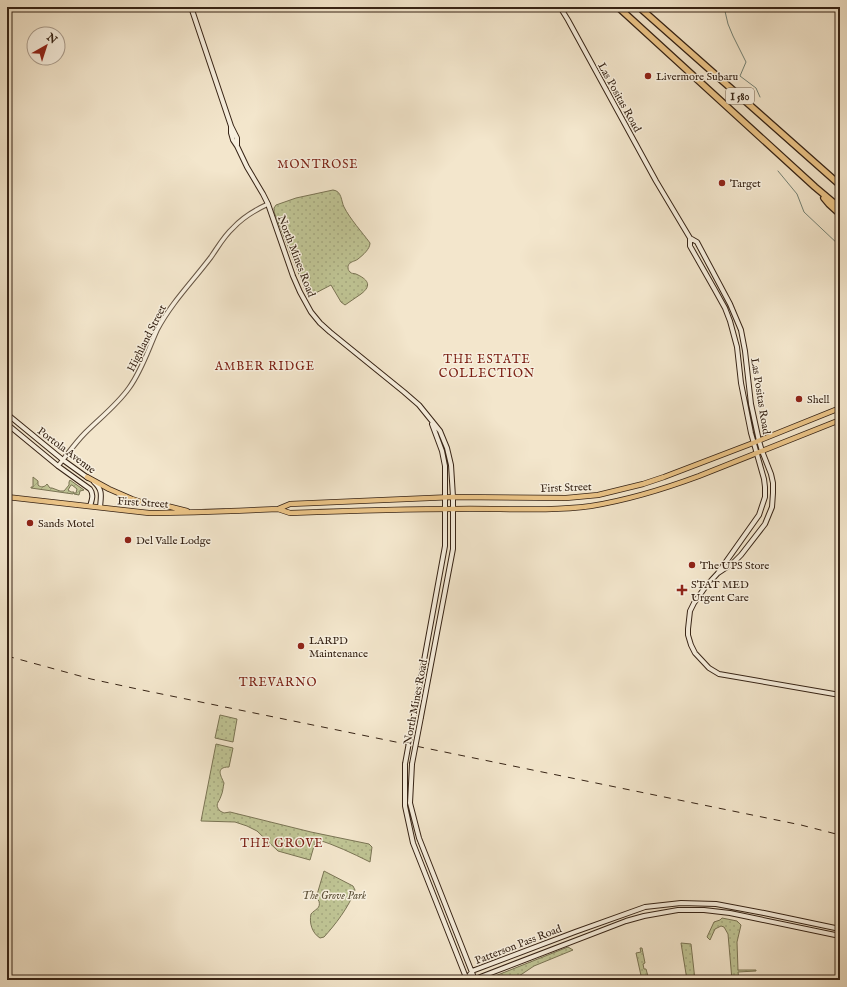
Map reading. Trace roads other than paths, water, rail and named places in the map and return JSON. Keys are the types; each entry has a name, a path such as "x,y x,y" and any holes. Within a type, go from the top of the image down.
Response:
{"highway":[{"name":"I 580","path":"618,7 815,187 840,208"},
{"name":"I 580","path":"640,7 840,185"},
{"path":"815,187 829,204 840,214"}],"main road":[{"name":"North Mines Road","path":"191,7 236,138 237,146 268,204 293,276 311,312 330,332 419,405 440,431 447,448 453,497 453,549 412,764 410,803 419,838 475,979"},
{"name":"Las Positas Road","path":"560,7 656,181 690,238 696,242 730,304 741,330 751,404 759,441 771,474 773,483 773,502 762,529 741,555 733,563 718,573"},
{"name":"Las Positas Road","path":"690,238 690,246 725,308 730,321 753,443 766,487 759,515 718,573 706,586 694,603 690,611 688,635 695,653 708,668 719,674 840,695"},
{"name":"First Street","path":"7,497 149,513 197,513 278,509 290,504 445,497 566,498 598,495 664,478 840,408"},
{"name":"Portola Avenue","path":"7,414 63,460 97,485 101,491 100,507"},
{"name":"First Street","path":"278,509 290,513 566,508 592,506 659,490 677,484 840,420"},
{"name":"North Mines Road","path":"432,421 442,451 445,466 445,546 405,764 404,806 413,843 467,979"},
{"name":"Portola Avenue","path":"7,424 58,466 90,489 92,497 90,506"},
{"path":"87,477 109,489 144,504 167,506 197,513"},
{"name":"Patterson Pass Road","path":"467,979 472,971 645,907 681,903 716,904 839,928"},
{"name":"Patterson Pass Road","path":"467,979 475,979 626,921 678,910 704,910 730,913 838,936"}],"street":[{"name":"Highland Street","path":"58,466 83,434 111,409 129,388 172,305 224,238 253,211 268,204"}],"waterway":[{"path":"724,7 728,24 746,62 740,76 756,88 760,97"},
{"path":"778,171 797,194 804,212 840,246"}],"railway":[{"path":"7,656 91,679 142,690 801,825 840,835"}],"place":[{"name":"Livermore Subaru","path":"648,76"},
{"name":"Target","path":"722,183"},
{"name":"Shell","path":"799,399"},
{"name":"Sands Motel","path":"30,523"},
{"name":"Del Valle Lodge","path":"128,540"},
{"name":"The UPS Store","path":"692,565"},
{"name":"STAT MED Urgent Care","path":"682,590"},
{"name":"LARPD Maintenance","path":"301,646"}],"district":[{"name":"MONTROSE","path":"318,164"},
{"name":"AMBER RIDGE","path":"265,366"},
{"name":"THE ESTATE COLLECTION","path":"487,366"},
{"name":"TREVARNO","path":"278,682"},
{"name":"THE GROVE","path":"282,843"}],"park label":[{"name":"The Grove Park","path":"334,895"}]}
